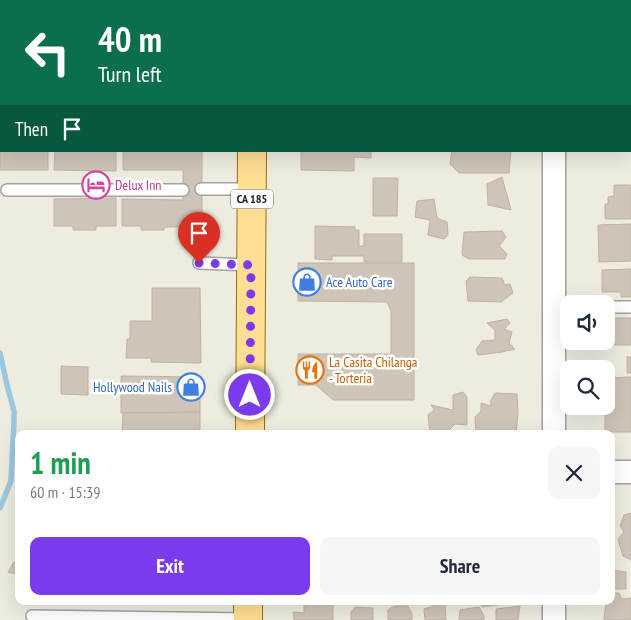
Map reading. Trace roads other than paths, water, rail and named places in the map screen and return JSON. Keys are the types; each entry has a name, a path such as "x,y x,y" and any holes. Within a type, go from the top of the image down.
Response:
{"main road":[{"name":"CA 185","path":"250,430 252,152"},
{"path":"248,605 248,620"}],"street":[{"path":"554,152 560,295"},
{"path":"554,430 560,325"},
{"path":"615,472 631,472"},
{"path":"554,605 554,620"}],"lane":[{"path":"202,189 252,189"},
{"path":"7,190 183,190"},
{"path":"199,263 251,265"},
{"path":"615,307 631,307"},
{"path":"32,616 248,620"}],"waterway":[{"path":"0,353 14,411 11,481 0,508"}],"place":[{"name":"Delux Inn","path":"96,185"},
{"name":"Ace Auto Care","path":"307,282"},
{"name":"La Casita Chilanga - Torteria","path":"310,370"},
{"name":"Hollywood Nails","path":"191,387"}]}
